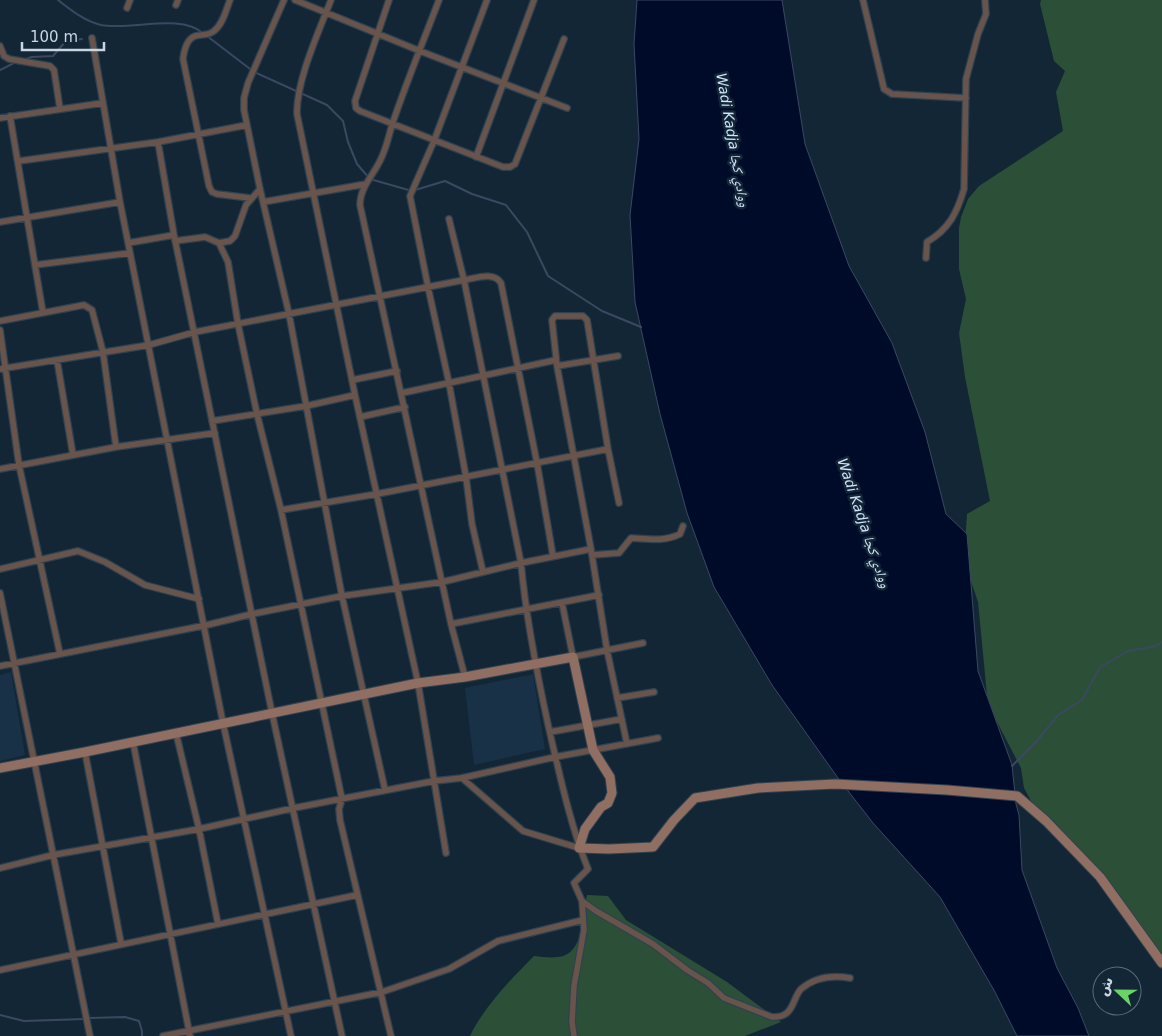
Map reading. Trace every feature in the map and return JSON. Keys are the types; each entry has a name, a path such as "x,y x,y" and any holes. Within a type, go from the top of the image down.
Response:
{"main road":[{"path":"0,768 418,683 465,677 573,657 593,750 610,778 612,793 608,802 601,807 585,829 579,848 609,850 653,847 674,820 695,798 758,788 835,784 1017,796 1046,821 1100,877 1162,963"}],"street":[{"path":"127,8 130,0"},
{"path":"230,0 222,22 215,31 190,39 184,54 209,186 212,192 217,194 250,198"},
{"path":"284,0 248,83 244,98 244,110 289,314 342,596 384,790"},
{"path":"294,0 567,108"},
{"path":"331,0 302,79 297,102 297,114 352,380 418,683 446,853"},
{"path":"389,0 355,101 356,108 392,125 503,167 510,167 515,164 564,39"},
{"path":"439,0 392,125 383,155 360,197 360,206 451,624 465,677"},
{"path":"483,572 472,524 466,476 449,383 410,196 434,141 487,0"},
{"path":"476,157 534,0"},
{"path":"863,0 884,89 892,94 966,98"},
{"path":"926,258 927,242 951,222 959,206 964,189 966,79 978,34 986,14 985,0"},
{"path":"92,38 120,202 198,599 291,1036"},
{"path":"0,46 4,56 9,59 50,66 54,70 60,109"},
{"path":"0,118 104,103"},
{"path":"10,116 43,313"},
{"path":"19,161 158,142 247,125"},
{"path":"158,142 175,238 272,713 342,1036"},
{"path":"263,202 366,184"},
{"path":"128,243 205,237 219,243 230,241 235,236 250,198 260,189"},
{"path":"0,222 120,202"},
{"path":"449,219 464,280 520,563 525,609 535,664 563,792 579,848 588,869 574,882 582,901 584,930 574,986 572,1022 574,1036"},
{"path":"219,243 228,262 238,324 257,414 302,605 342,799 339,809 340,820 392,1036"},
{"path":"35,265 130,253"},
{"path":"3,368 149,345 195,332 491,276 499,279 501,283 537,463 553,556"},
{"path":"0,321 84,305 92,310 102,352 116,447"},
{"path":"619,503 586,318 555,316 552,320 556,363 607,650 627,744"},
{"path":"0,330 3,368 19,465 60,654"},
{"path":"402,393 518,368 618,356"},
{"path":"57,360 73,455"},
{"path":"352,380 397,371"},
{"path":"212,421 306,406 356,395"},
{"path":"360,416 405,407"},
{"path":"0,469 116,447 215,434"},
{"path":"281,510 377,494 608,449"},
{"path":"0,666 204,626 252,614 342,596 442,582 553,556 591,552 619,552 631,538 672,538 680,534 683,526"},
{"path":"0,569 78,551 105,562 145,585 198,599"},
{"path":"0,593 90,1036"},
{"path":"451,624 598,595"},
{"path":"562,603 573,657 643,643"},
{"path":"617,698 654,692"},
{"path":"550,732 622,719"},
{"path":"176,733 199,829 218,924"},
{"path":"0,868 53,855 102,848 384,790 462,778 555,757 658,738"},
{"path":"132,742 189,1034"},
{"path":"84,752 121,943"},
{"path":"462,778 524,831 579,848"},
{"path":"0,970 121,943 170,935 357,896"},
{"path":"582,901 653,944 708,983 724,998 772,1016 779,1016 791,1009 802,989 819,979 829,977 850,978"},
{"path":"163,1036 189,1034 382,992 449,969 498,941 583,920"}],"shaded area":[{"path":"11,672 25,755 0,761 0,675"},
{"path":"533,674 545,749 474,765 465,688"}],"green space":[{"path":"1041,0 1162,0 1162,962 1100,877 1037,812 1024,788 1021,768 996,720 987,695 978,602 964,560 967,514 990,501 965,377 959,333 966,299 959,269 959,228 968,199 979,186 1063,131 1056,92 1065,71 1054,61 1040,4"},
{"path":"587,895 608,896 626,920 727,982 781,1022 745,1036 470,1036 490,1004 534,956 558,957 567,955 573,949 581,933"}],"water":[{"name":"Wadi Kadja ووادي كجا","path":"637,0 782,0 805,144 849,266 892,343 925,432 946,514 967,534 978,671 1012,765 1019,815 1022,870 1057,968 1078,1008 1089,1036 1017,1036 995,992 940,897 873,823 838,778 772,685 714,587 687,513 660,414 635,302 630,215 639,139 634,44"}],"waterway":[{"path":"58,0 83,18 101,25 181,24 193,27 203,33"},
{"path":"207,36 254,72 327,105 343,121 348,142 357,164 370,179 412,191 445,181 472,194 506,205 527,232 548,276 602,311 641,327"},
{"path":"25,59 53,56 65,42 82,39"},
{"path":"0,70 16,62"},
{"path":"1012,766 1036,742 1058,715 1082,700 1100,667 1128,651 1156,646 1162,642"},
{"path":"0,1015 24,1021 84,1019"},
{"path":"89,1018 125,1017 139,1021 142,1036"}]}
